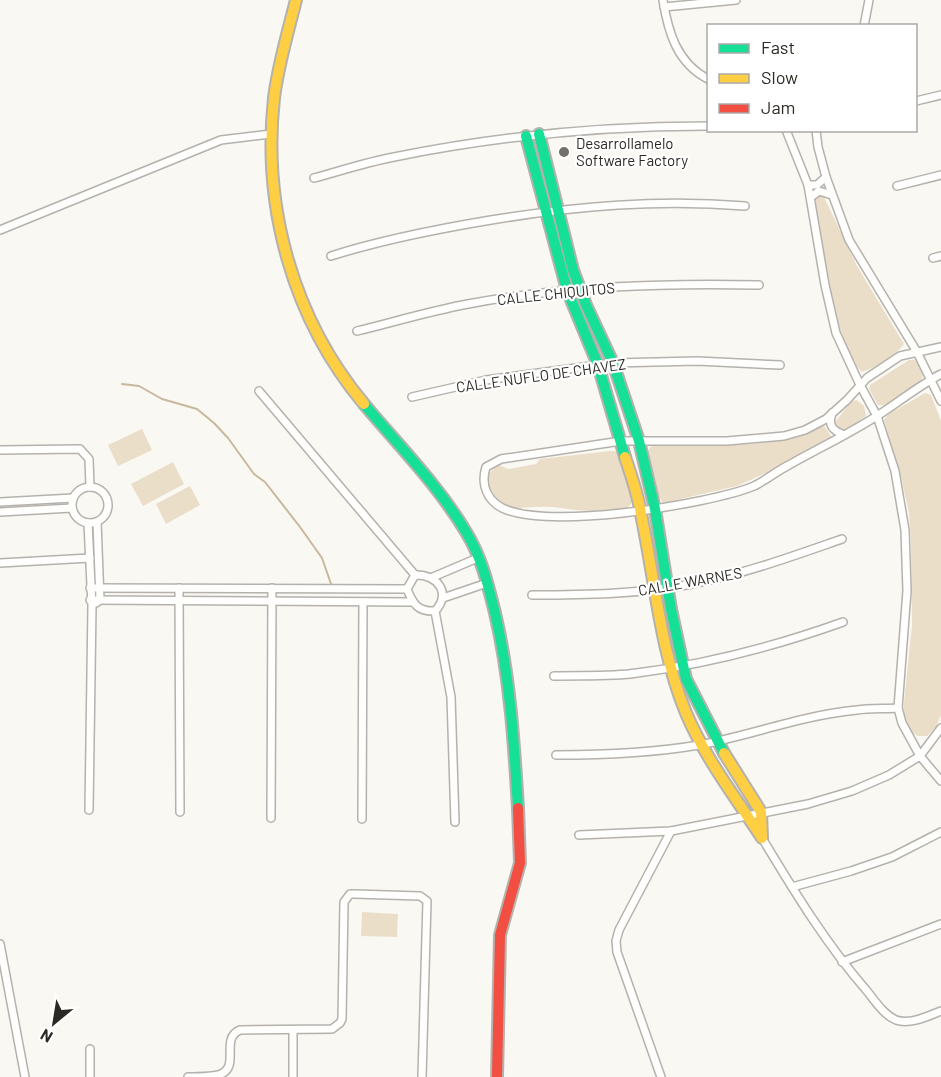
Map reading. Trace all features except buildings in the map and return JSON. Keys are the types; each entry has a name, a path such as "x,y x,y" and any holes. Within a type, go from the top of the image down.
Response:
{"street":[{"path":"296,0 274,96 271,134 276,209 286,253 300,298 321,342 350,387 452,509 480,557 501,635 508,683 521,845 520,863 500,935 497,1077"},
{"path":"707,78 689,65 670,36 664,3 736,0"},
{"path":"864,24 868,0"},
{"path":"917,101 941,95"},
{"path":"314,178 391,157 539,134 613,128 707,126"},
{"path":"787,132 811,197 829,308 844,355 877,416 895,471 905,530 907,591 898,708 902,723 920,756 941,781"},
{"path":"816,132 826,177 849,240 917,352 941,401"},
{"path":"0,230 221,140 271,134"},
{"path":"539,134 573,270 613,363 639,441 655,509 682,666 697,704 716,740 761,812 762,838"},
{"path":"526,136 567,290 598,365 641,511 660,621 671,668 686,713 701,744 792,887 842,962 887,1015 898,1021 913,1020 941,1011"},
{"path":"897,186 941,175"},
{"path":"808,185 817,185 826,177"},
{"path":"811,197 819,191 832,195"},
{"path":"331,256 399,237 558,210 654,202 744,206"},
{"name":"CALLE CHIQUITOS","path":"357,331 470,303 580,288 679,284 759,285"},
{"path":"941,347 900,356 867,378 832,413 805,430 784,436 727,441 621,441 501,459 486,467 483,479 486,492 495,504 509,511 544,516 581,517 655,509 726,496 755,485 844,435 941,374"},
{"name":"CALLE ÑUFLO DE CHAVEZ","path":"412,397 486,380 613,363 697,361 780,365"},
{"path":"259,391 415,575 433,578 443,598 435,611 427,611 417,608 407,590"},
{"path":"832,413 831,427 834,432 844,435"},
{"path":"0,450 80,449 90,459 90,487"},
{"path":"90,487 103,492 108,505 107,512 97,522 88,523 78,518 72,508 73,498 77,492 90,487"},
{"path":"0,502 73,498"},
{"path":"0,512 72,508"},
{"path":"97,522 100,600"},
{"path":"88,523 91,603 89,810"},
{"name":"CALLE WARNES","path":"532,595 601,594 656,589 712,580 758,568 842,539"},
{"path":"433,578 480,557"},
{"path":"0,563 90,558"},
{"path":"407,590 415,575"},
{"path":"443,598 487,583"},
{"path":"90,588 407,590"},
{"path":"179,588 180,812"},
{"path":"271,818 272,588"},
{"path":"91,603 100,600 412,602"},
{"path":"362,819 363,602"},
{"path":"435,611 452,697 454,822"},
{"path":"554,676 634,674 682,666 743,654 843,622"},
{"path":"556,755 615,755 701,744 833,713 898,708"},
{"path":"579,835 671,831 808,804 852,791 889,775 920,756 941,728"},
{"path":"661,1077 617,952 616,941 619,930 671,831"},
{"path":"792,887 892,857 941,832"},
{"path":"188,1077 219,1076 224,1073 230,1063 229,1041 235,1032 240,1030 332,1029 340,1023 342,1019 344,902 346,898 354,894 420,896 427,901 422,1077"},
{"path":"842,962 941,924"},
{"path":"0,944 25,1077"},
{"path":"293,1030 293,1077"},
{"path":"90,1049 90,1077"}],"shaded area":[{"path":"823,195 857,266 904,344 885,361 862,372 852,359 844,340 831,292 815,201 818,196"},
{"path":"909,360 915,360 919,366 923,376 920,381 897,400 878,405 869,389 870,385"},
{"path":"925,393 931,395 941,421 941,715 936,727 927,736 918,736 911,732 903,712 912,625 909,513 884,420 889,414"},
{"path":"857,400 864,406 866,416 842,433 834,423 852,401"},
{"path":"824,426 832,437 827,441 737,486 663,503 653,487 647,453 650,447 770,442 791,438"},
{"path":"142,429 152,450 118,466 108,445"},
{"path":"615,451 619,455 632,496 632,502 628,508 594,511 548,507 509,508 496,497 489,484 489,473 498,465 509,469 536,464 540,459"},
{"path":"173,462 184,484 143,506 131,484"},
{"path":"190,486 200,505 166,524 156,504"},
{"path":"362,912 398,914 397,937 361,936"}],"waterway":[{"path":"122,384 139,386 162,399 197,409 214,423 300,527 322,558 331,584"}],"traffic: fast":[{"path":"539,134 573,270 586,305 613,363 639,441 655,509 671,609 686,679 724,753"},
{"path":"526,136 567,290 598,365 625,457"},
{"path":"364,404 443,498 472,542 480,562 495,613 508,685 518,808"}],"traffic: slow":[{"path":"296,0 274,98 273,180 278,220 301,299 318,336 339,371 364,404"},
{"path":"625,457 638,499 664,640 677,689 702,746 762,838 761,812 724,753"}],"traffic: jam":[{"path":"497,1077 500,935 520,863 518,808"}],"place":[{"name":"Desarrollamelo Software Factory","path":"564,152"}]}
